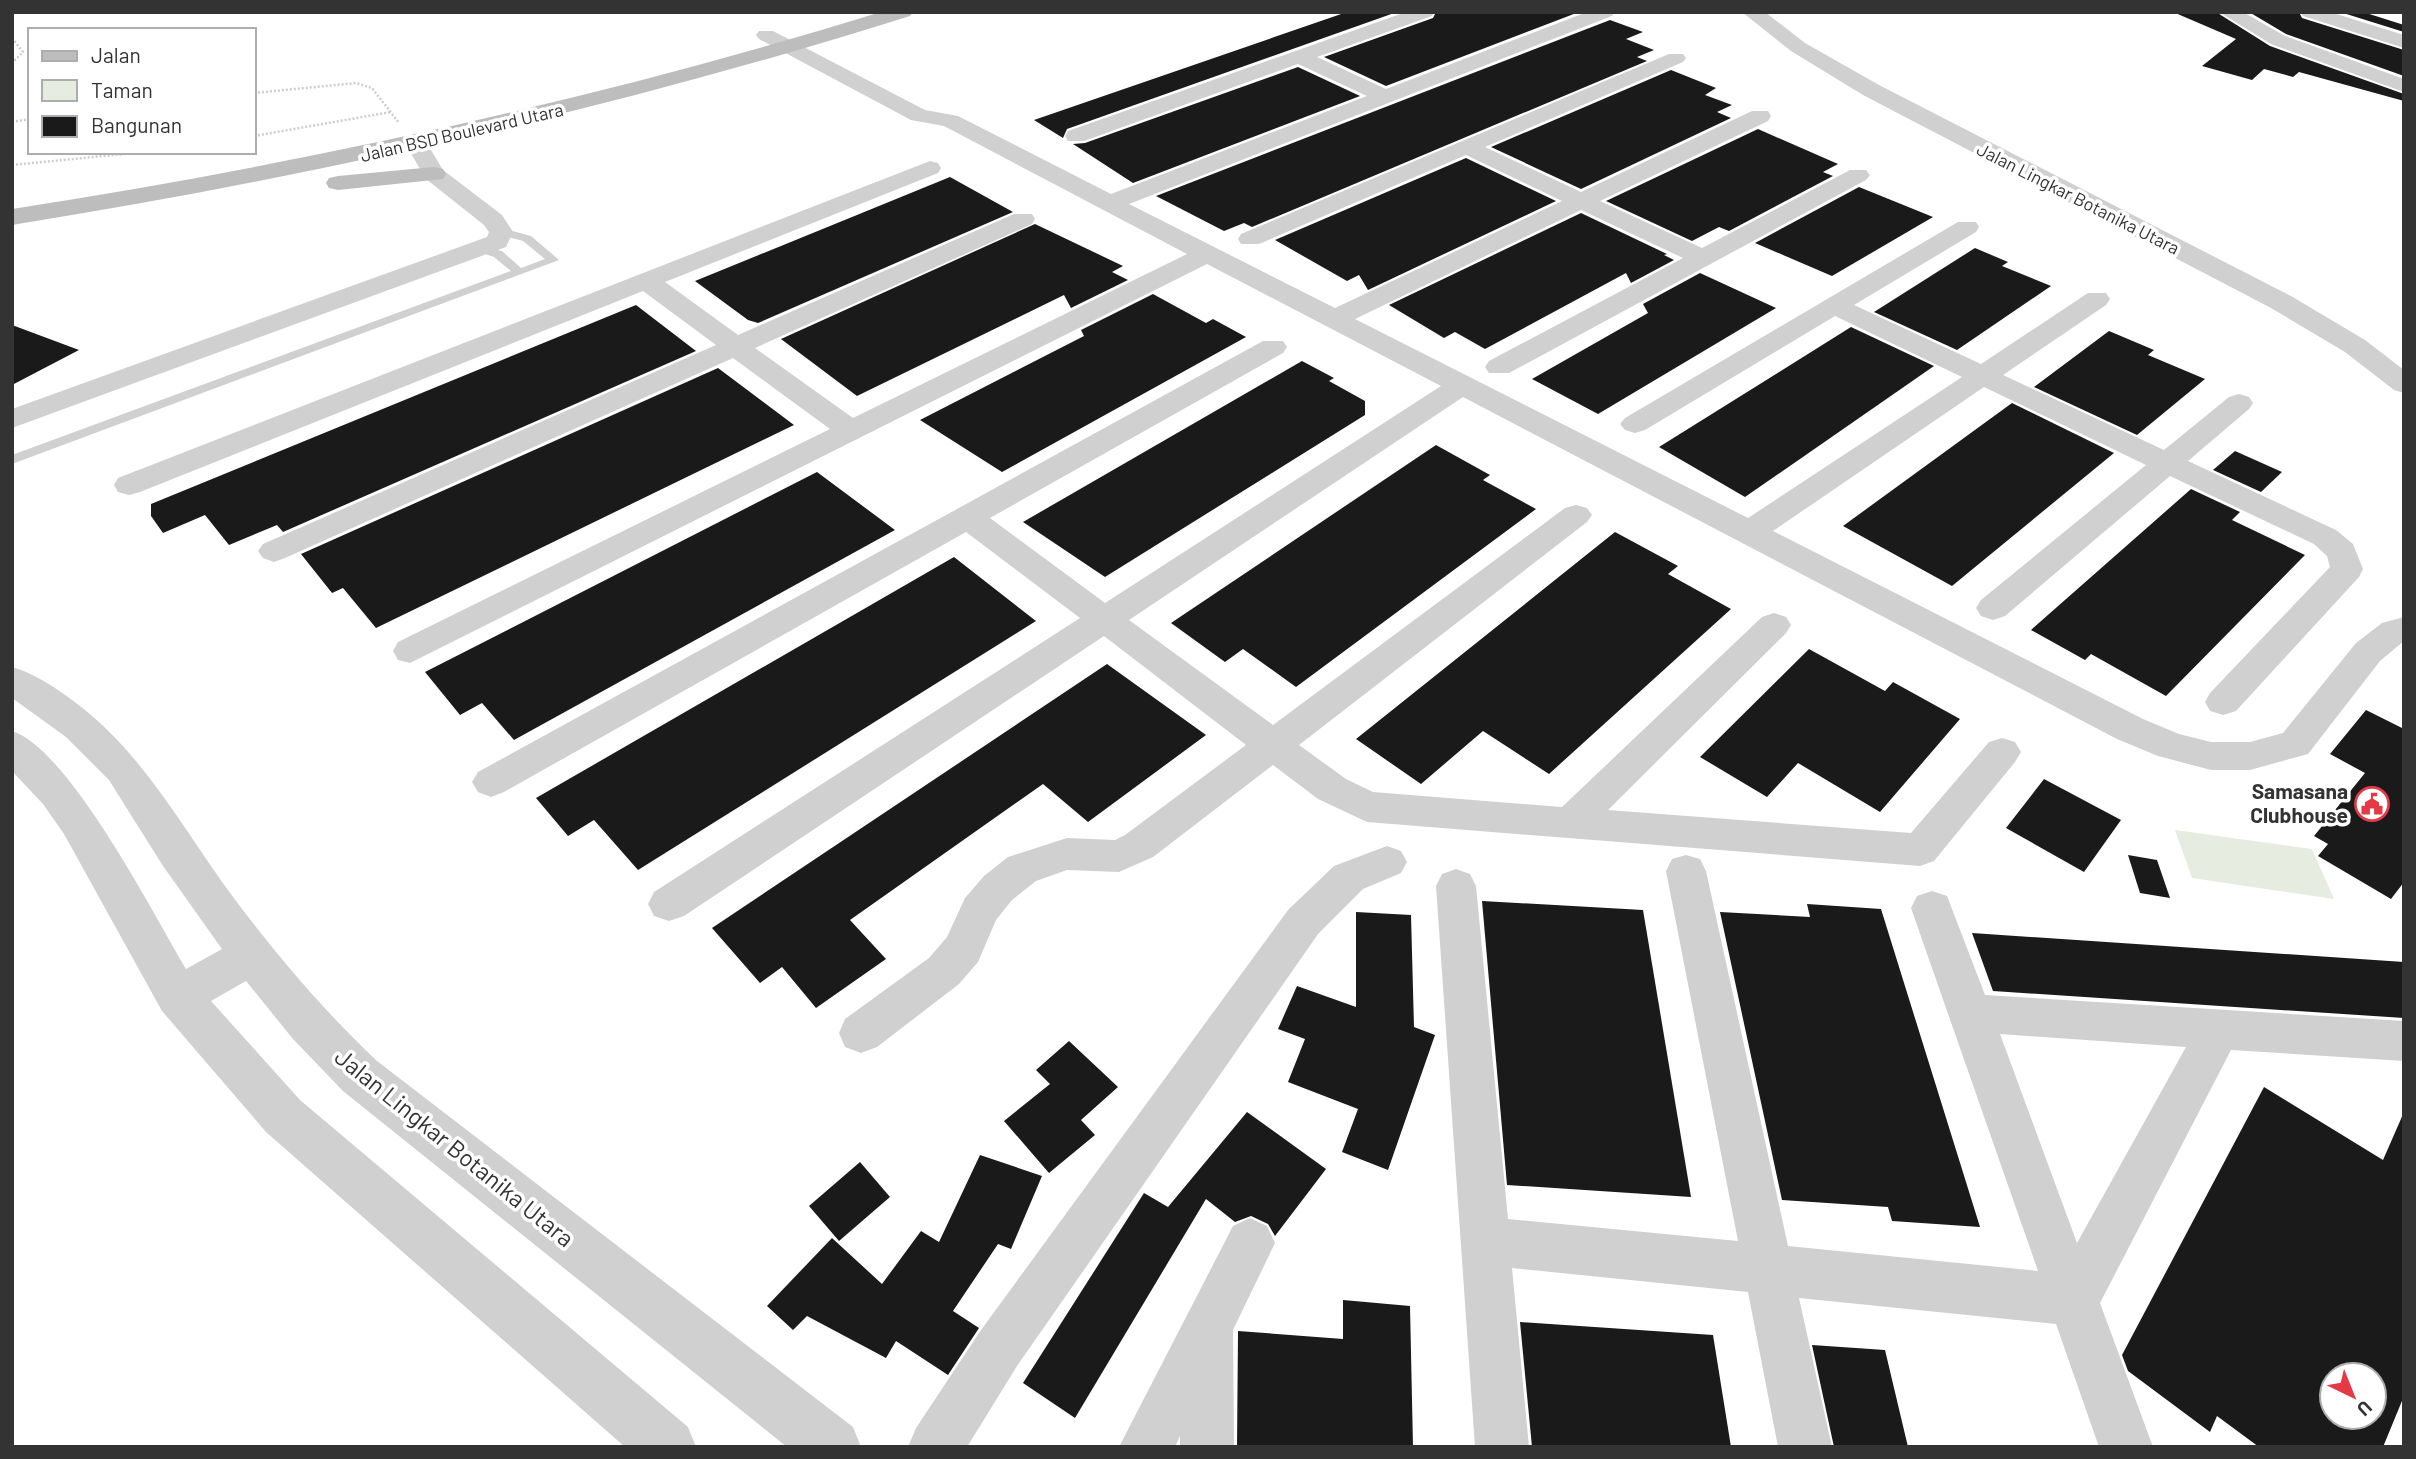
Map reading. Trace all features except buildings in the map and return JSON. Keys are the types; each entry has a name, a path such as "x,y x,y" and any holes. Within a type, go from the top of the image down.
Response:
{"main road":[{"name":"Jalan BSD Boulevard Utara","path":"12,217 172,193 417,145 579,107 790,38 838,12"},
{"name":"Jalan BSD Boulevard Utara","path":"64,186 193,167 402,126 561,90 766,35 814,41 903,12"},
{"path":"172,193 300,187 434,174"}],"street":[{"path":"1076,136 1426,12"},
{"path":"1107,204 1605,12"},
{"name":"Jalan Lingkar Botanika Utara","path":"1752,12 1798,47 1932,114 2305,288"},
{"name":"Jalan Lingkar Botanika Utara","path":"1783,12 1932,114 2281,302 2355,346 2404,384"},
{"path":"2228,12 2278,40 2404,86"},
{"path":"2310,12 2404,42"},
{"path":"790,38 886,98 919,115 950,121 2130,729 2171,746 2211,756 2250,756 2295,744 2368,652 2394,631 2404,629"},
{"path":"814,41 941,106 950,121"},
{"path":"1300,57 1386,97"},
{"path":"1250,239 1676,58"},
{"path":"886,98 909,90"},
{"path":"1333,319 1760,116"},
{"path":"12,419 492,240 493,220 434,174 417,145"},
{"path":"1466,147 1702,258"},
{"path":"129,485 930,167"},
{"path":"1499,367 1858,175"},
{"path":"274,551 1023,219"},
{"path":"1635,424 1967,227"},
{"path":"410,651 1206,254"},
{"path":"645,281 851,431"},
{"path":"1748,533 2097,299"},
{"path":"2327,302 2371,329"},
{"path":"1834,306 2325,537 2342,551 2347,569 2223,702"},
{"path":"491,782 1273,347"},
{"path":"669,904 1461,386"},
{"path":"1993,608 2239,403"},
{"path":"861,1033 944,971 963,948 980,910 998,888 1022,869 1067,854 1119,856 1139,846 1576,515"},
{"path":"967,517 1332,789 1367,807 1920,850 2002,752"},
{"path":"1571,822 1774,625"},
{"name":"Jalan Lingkar Botanika Utara","path":"12,680 51,703 85,728 119,765 137,788 176,851 251,955 323,1043 360,1076 833,1447"},
{"path":"12,746 57,793 78,823 178,997 283,1116 668,1447"},
{"path":"935,1447 999,1348 1303,922 1335,887 1358,869 1387,862"},
{"path":"1686,871 1805,1447"},
{"path":"1456,886 1502,1447"},
{"path":"1932,908 2126,1447"},
{"path":"178,997 251,955"},
{"path":"1971,1013 2404,1041"},
{"path":"2074,1300 2220,1029"},
{"path":"1485,1241 2074,1300"},
{"path":"1146,1447 1250,1243"},
{"path":"1208,1325 1208,1447"}],"lane":[{"path":"12,460 553,260 527,238 492,240 498,254 519,272"}],"path":[{"path":"12,38 23,52 12,63"},
{"path":"256,93 356,83 372,88 391,112 256,136"},
{"path":"12,165 124,154"}],"green space":[{"path":"2175,830 2312,849 2334,899 2192,878"}],"place":[{"name":"Samasana Clubhouse","path":"2372,804"}]}
